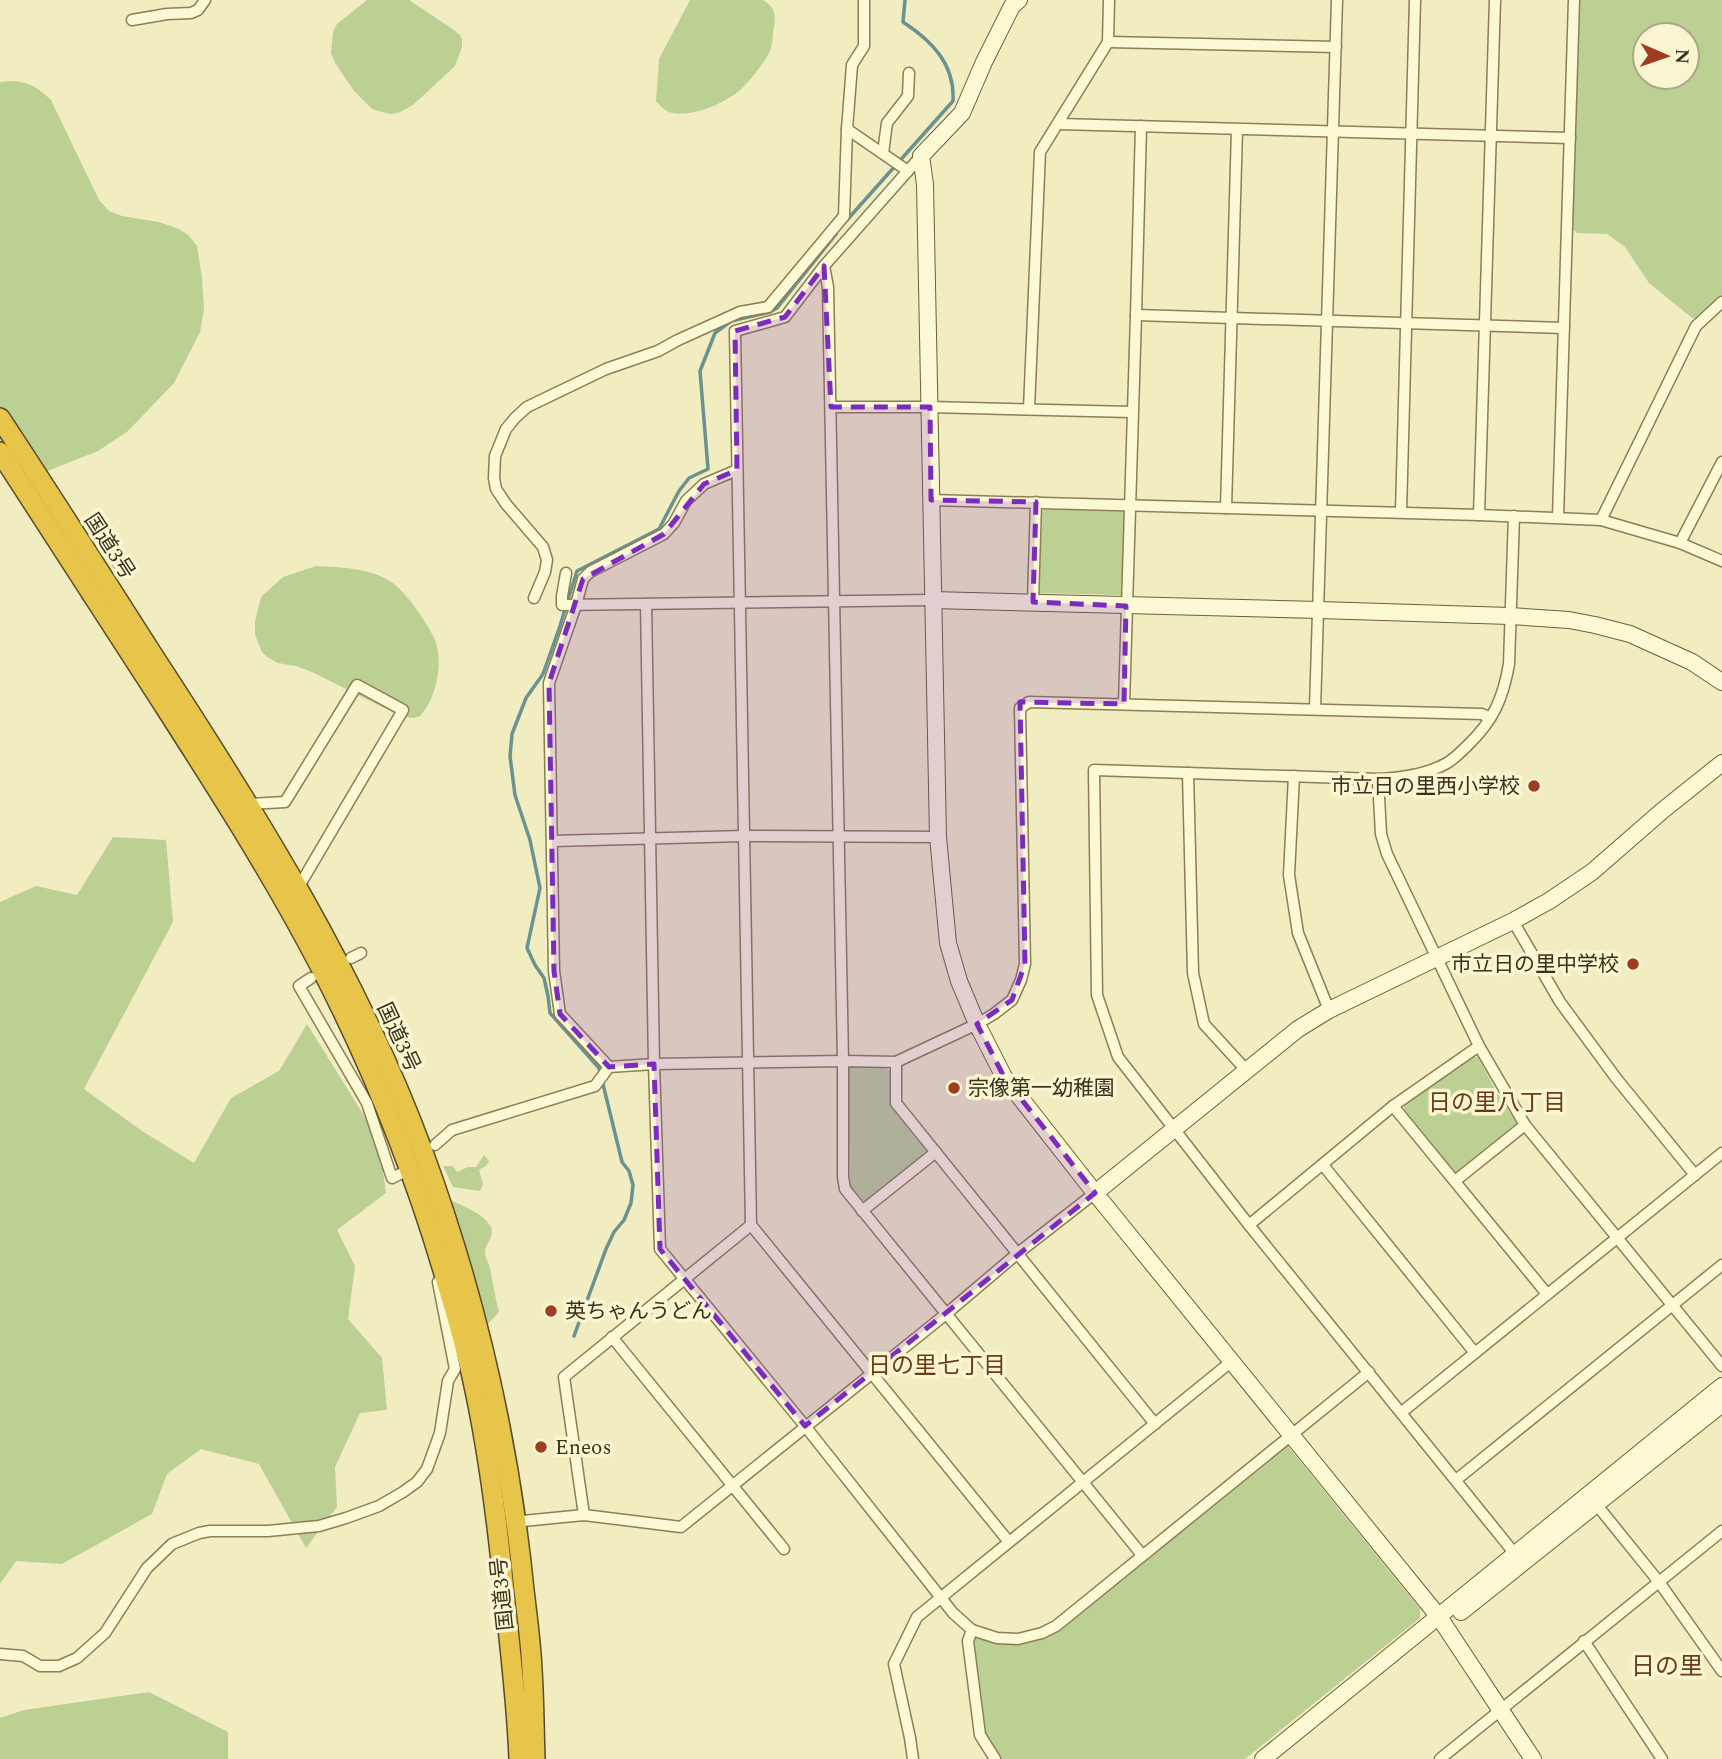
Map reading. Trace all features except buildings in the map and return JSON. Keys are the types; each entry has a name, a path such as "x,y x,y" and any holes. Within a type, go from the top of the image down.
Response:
{"highway":[{"name":"国道3号","path":"0,418 196,721 298,888 336,956 408,1113 439,1197 474,1313 504,1446 507,1525 526,1724 535,1759"},
{"name":"国道3号","path":"0,452 232,810 319,964 364,1055 423,1205 457,1316 473,1377 486,1448 507,1525"},
{"name":"国道3号","path":"517,1759 526,1724"},
{"path":"526,1724 542,1759"}],"street":[{"path":"132,20 191,13 198,10 205,0"},
{"path":"534,598 545,572 547,560 543,547 506,504 496,489 494,478 495,456 506,429 527,407 582,380 658,351 740,312 768,307 844,216 852,65 864,46 864,0"},
{"path":"1009,1542 751,1225 735,331 785,317 824,266 962,113 984,62 1012,6 1018,0"},
{"path":"1029,409 1040,152 1108,42 1110,0"},
{"path":"1315,709 1337,0"},
{"path":"1401,512 1415,0"},
{"path":"1479,514 1495,0"},
{"path":"1558,517 1574,0"},
{"path":"1108,42 1336,47"},
{"path":"883,153 887,123 908,96 909,73"},
{"path":"1059,124 1570,138"},
{"path":"1124,704 1140,126"},
{"path":"847,129 908,171"},
{"path":"1226,508 1237,130"},
{"path":"921,156 925,184 938,837 948,943 959,981 1004,1077 1442,1621 1533,1759"},
{"path":"824,266 828,287 831,407 845,1189 1142,1555"},
{"path":"1601,520 1696,327 1722,302"},
{"path":"1136,315 1564,328"},
{"path":"734,316 740,329"},
{"path":"831,407 1132,412"},
{"path":"1680,543 1722,462"},
{"path":"609,1067 560,1014 557,1003 554,971 549,683 583,579 590,572 664,534 674,523 686,501 704,484 737,470"},
{"path":"931,500 1479,514 1601,520 1680,543 1722,561"},
{"path":"1033,603 1036,502"},
{"path":"1514,516 1509,664 1505,686 1497,708 1483,731 1447,763 1405,777 1378,779 1094,770 1097,995 1118,1057 1249,1226 1515,1554"},
{"path":"566,573 562,605 576,606 932,600 1319,610 1569,620 1630,634 1692,662 1722,682"},
{"path":"646,604 660,1249 806,1426 953,1613 972,1630 997,1638 1018,1639 1056,1626 1369,1372"},
{"path":"248,804 285,803 357,685 403,710 298,888"},
{"path":"435,1145 452,1130 595,1086 609,1067 654,1064 895,1062 994,1014 1012,1000 1025,964 1020,708 1029,702 1482,714 1490,718"},
{"path":"507,1525 584,1515 681,1527 1298,1029 1329,1010 1549,901 1592,872 1722,763"},
{"path":"1188,773 1193,973 1204,1024 1247,1071"},
{"path":"1294,776 1290,875 1297,933 1329,1010"},
{"path":"1378,779 1381,834 1387,854 1479,1046 1525,1125 1722,1366"},
{"path":"553,841 744,836 938,837"},
{"path":"1513,921 1560,1002 1616,1078 1695,1175"},
{"path":"311,978 299,986 367,1102 392,1178 400,1174"},
{"path":"1249,1226 1393,1106 1479,1046"},
{"path":"895,1062 896,1102 1155,1424"},
{"path":"1393,1106 1547,1294"},
{"path":"1455,1181 1525,1125"},
{"path":"862,1211 936,1152"},
{"path":"1402,1412 1722,1153"},
{"path":"1323,1165 1475,1353"},
{"path":"0,1654 23,1656 40,1666 59,1666 77,1658 106,1633 147,1568 181,1540 210,1531 268,1531 319,1526 379,1506 417,1482 427,1469 436,1448 448,1381 455,1369 434,1265 420,1230 423,1205"},
{"path":"584,1515 565,1377 751,1225"},
{"path":"1456,1480 1722,1265"},
{"path":"612,1336 784,1549"},
{"path":"913,1759 894,1664 917,1617 1233,1361"},
{"path":"1270,1758 1593,1499 1722,1387"},
{"path":"1442,1621 1515,1554 1722,1404"},
{"path":"1593,1499 1659,1582 1722,1671"},
{"path":"1440,1759 1722,1531"},
{"path":"972,1630 968,1641 980,1735 995,1759"},
{"path":"1584,1641 1662,1759"}],"highlighted area":[{"path":"824,266 831,407 930,407 931,500 1036,502 1033,602 1126,606 1124,704 1020,702 1025,964 1012,1000 977,1024 1004,1077 1095,1193 805,1426 660,1249 654,1064 609,1067 560,1014 554,971 549,683 583,579 664,534 704,484 737,470 735,331 785,317"}],"green space":[{"path":"367,0 409,0 451,28 462,39 455,66 413,105 398,113 390,114 372,109 354,91 331,53 333,32 337,24"},
{"path":"690,0 763,0 771,6 775,22 769,52 740,90 723,102 682,114 666,110 656,101 659,59"},
{"path":"1579,0 1722,0 1722,296 1696,318 1692,318 1649,283 1625,247 1607,234 1577,233 1573,229"},
{"path":"15,81 35,87 51,100 99,200 109,211 159,222 188,235 197,246 204,308 200,332 174,383 128,431 98,451 35,476 0,459 0,82"},
{"path":"1047,508 1122,510 1125,515 1121,595 1039,593 1042,511"},
{"path":"316,566 356,569 386,579 405,595 417,610 435,640 439,659 434,691 420,716 402,717 312,672 278,663 262,652 255,635 255,621 261,597 283,577"},
{"path":"113,837 166,840 173,922 84,1089 142,1131 194,1163 231,1098 279,1071 307,1024 378,1138 386,1193 337,1230 355,1266 348,1319 382,1358 387,1410 360,1413 335,1467 337,1507 306,1548 259,1464 201,1449 167,1474 152,1514 62,1564 16,1561 0,1584 0,902 36,886 77,895"},
{"path":"1473,1057 1478,1057 1516,1122 1516,1127 1461,1172 1455,1172 1404,1110 1404,1104"},
{"path":"851,1066 885,1067 890,1071 890,1105 927,1148 927,1154 868,1201 861,1201 850,1186 848,1069"},
{"path":"484,1155 489,1161 479,1170 483,1184 480,1191 453,1187 443,1166 453,1166 457,1172 476,1167"},
{"path":"450,1200 475,1212 491,1227 492,1235 485,1254 499,1312 487,1325 475,1277"},
{"path":"1287,1445 1420,1609 1420,1618 1245,1759 1000,1759 984,1734 971,1639 975,1635 1019,1644 1038,1640 1056,1631"},
{"path":"149,1692 228,1732 228,1759 0,1759 0,1718 24,1710"}],"waterway":[{"path":"847,220 953,101 950,76 940,55 923,37 903,22 905,0"},
{"path":"600,1072 550,1013 544,978 527,948 540,888 530,840 515,795 510,756 512,734 526,698 543,674 577,571 659,529 689,478 708,469 700,371 715,333 731,321 777,308 836,234"},
{"path":"574,1336 606,1249 631,1203 633,1185 629,1171 622,1162 602,1080"}],"tunnel":[{"path":"84,602 120,564"}],"place":[{"name":"市立日の里西小学校","path":"1534,786"},
{"name":"市立日の里中学校","path":"1633,964"},
{"name":"宗像第一幼稚園","path":"954,1088"},
{"name":"英ちゃんうどん","path":"551,1311"},
{"name":"Eneos","path":"541,1447"}],"district":[{"name":"日の里八丁目","path":"1497,1102"},
{"name":"日の里七丁目","path":"937,1365"},
{"name":"日の里","path":"1667,1666"}]}
